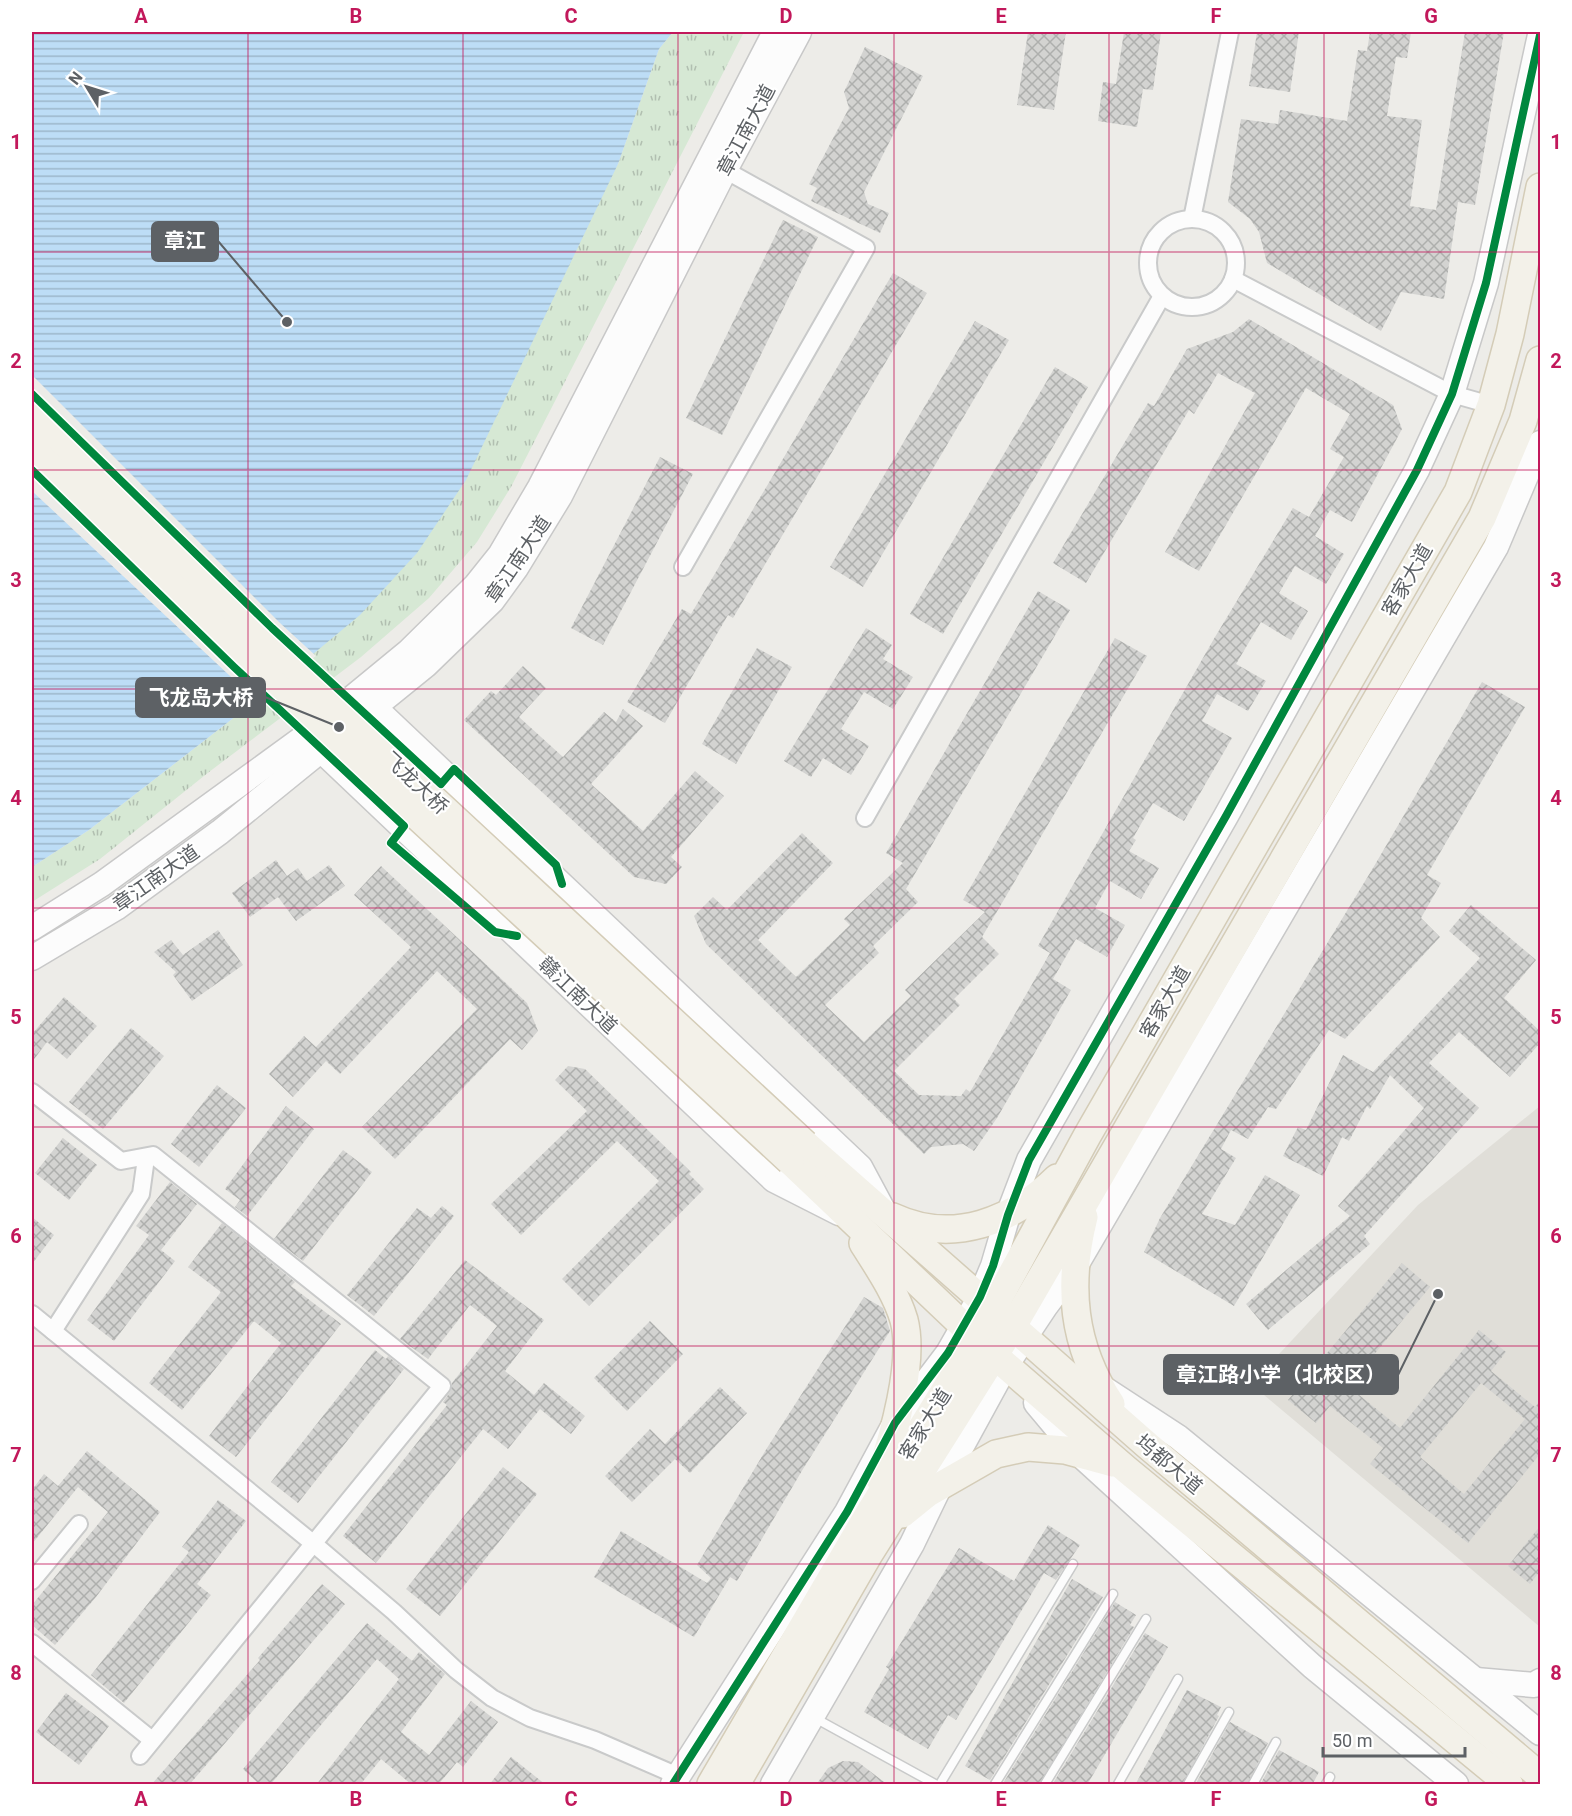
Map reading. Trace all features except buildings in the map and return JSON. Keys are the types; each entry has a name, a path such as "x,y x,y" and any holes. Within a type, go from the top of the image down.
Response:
{"main road":[{"name":"客家大道","path":"736,1785 869,1554 954,1416 989,1351 986,1302 1088,1136 1458,492 1491,405 1510,334 1540,187"},
{"name":"客家大道","path":"711,1785 868,1515 989,1351 1021,1332 1098,1176 1482,518 1532,425 1540,360"},
{"name":"飞龙大桥","path":"32,416 262,640 797,1152"},
{"name":"飞龙大桥","path":"32,449 245,657 797,1152"},
{"path":"884,1213 919,1226 950,1228 989,1224 1008,1215 1037,1195 1062,1173 1088,1136"},
{"name":"坞都大道","path":"797,1152 884,1213 1147,1445 1540,1776"},
{"name":"坞都大道","path":"797,1152 849,1218 989,1351 1127,1470 1509,1785"},
{"path":"1098,1176 1077,1242 1075,1311 1078,1333 1100,1386 1116,1411 1147,1445"},
{"path":"849,1218 898,1304 904,1322 905,1368 895,1423 868,1515"},
{"path":"869,1554 895,1520 940,1486 996,1454 1028,1447 1077,1452 1127,1470"}],"street":[{"name":"章江南大道","path":"32,928 102,884 307,735 408,652 476,585 500,555 540,487 775,32"},
{"name":"章江南大道","path":"32,958 116,908 220,832 375,708 464,630 492,601 516,568 560,496 725,170 799,32"},
{"path":"1192,219 1230,32"},
{"path":"986,1302 993,1266 1008,1215 1029,1160 1226,816 1417,470 1452,394 1486,283 1540,34"},
{"path":"683,567 867,248 725,170"},
{"path":"1192,219 1214,225 1230,241 1236,263 1233,279 1224,294 1205,306 1182,307 1162,296 1149,276 1149,252 1161,232 1170,225 1192,219"},
{"path":"1233,279 1452,394 1491,405"},
{"path":"865,818 1162,296"},
{"path":"1540,443 1496,547 1075,1267 1021,1332 1049,1348 1100,1386 1178,1437 1540,1733"},
{"path":"375,708 860,1167 884,1213"},
{"name":"赣江南大道","path":"322,751 774,1180 849,1218"},
{"path":"32,1092 121,1161 153,1155 442,1386 140,1756"},
{"path":"53,1331 141,1194 146,1158"},
{"path":"32,1314 314,1544 394,1612 456,1670 492,1698 530,1718 595,1740 676,1780 847,1512 895,1423 948,1353 989,1351"},
{"path":"989,1351 1077,1452 1312,1666 1456,1785"},
{"path":"773,1785 912,1544 940,1486 989,1351"},
{"path":"32,1581 79,1524"},
{"path":"32,1644 152,1740"},
{"path":"1476,1680 1533,1685 1540,1681"}],"lane":[{"path":"940,1785 1073,1564"},
{"path":"995,1785 1113,1594"},
{"path":"1045,1785 1146,1619"},
{"path":"1118,1785 1178,1679"},
{"path":"1188,1785 1229,1712"},
{"path":"813,1716 935,1785"},
{"path":"1253,1785 1276,1742"}],"shaded area":[{"path":"1540,1106 1540,1627 1251,1384 1418,1205"}],"green space":[{"path":"673,32 744,32 511,487 477,542 429,598 361,657 209,772 100,859 32,902 32,867 89,830 271,689 618,164 659,49"}],"water":[{"path":"32,32 673,32 659,49 618,164 466,480 417,553 360,615 271,689 89,830 32,867"}],"pier":[{"path":"32,375 280,623 316,656 258,702 32,491"}],"cycle path":[{"path":"673,1784 847,1512 895,1423 948,1353 980,1297 993,1266 1008,1215 1029,1160 1226,816 1417,470 1452,394 1486,283 1540,35"},
{"path":"32,394 272,628 441,784 454,769 556,865 562,884"},
{"path":"32,470 234,667 404,826 391,843 495,932 517,936"}],"place":[{"name":"章江","path":"287,322"},
{"name":"飞龙岛大桥","path":"339,727"},
{"name":"章江路小学（北校区）","path":"1438,1294"}]}
